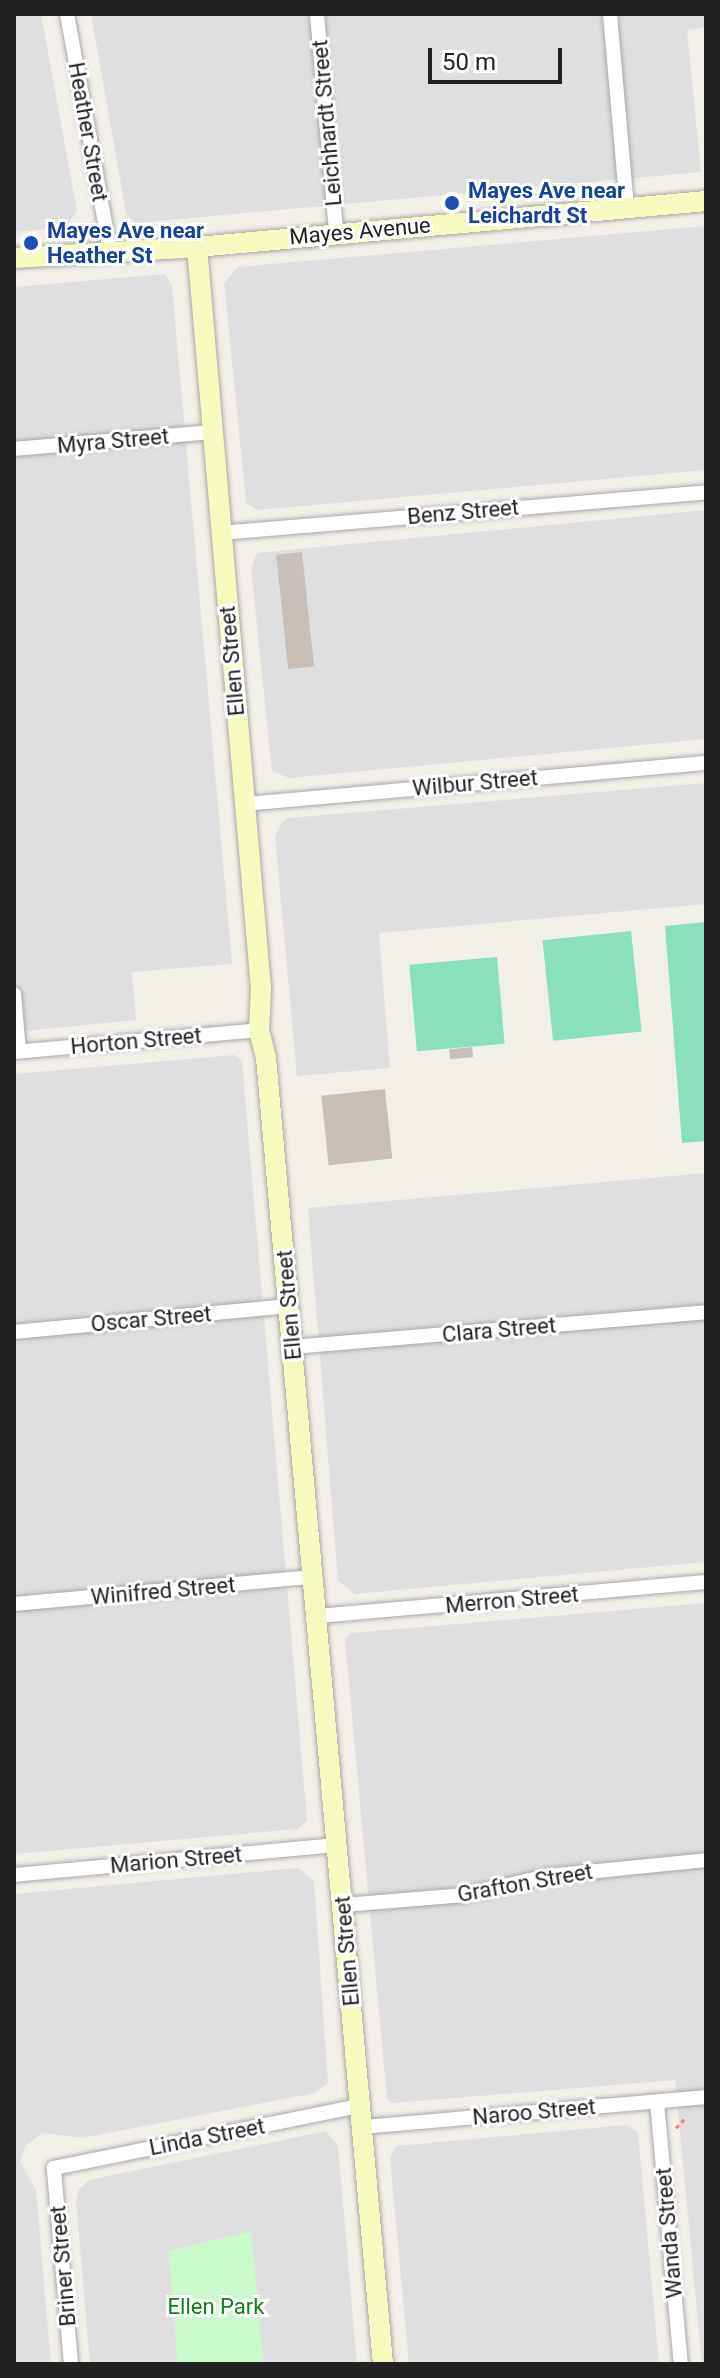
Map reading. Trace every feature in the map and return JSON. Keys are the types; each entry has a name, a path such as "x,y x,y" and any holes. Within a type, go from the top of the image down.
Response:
{"street":[{"name":"Heather Street","path":"67,14 110,250"},
{"name":"Leichhardt Street","path":"317,14 336,232"},
{"path":"610,14 627,208"},
{"name":"Mayes Avenue","path":"14,258 197,247 336,232 706,201"},
{"name":"Ellen Street","path":"197,247 261,989 259,1030 266,1058 383,2364"},
{"name":"Myra Street","path":"14,449 211,432"},
{"name":"Benz Street","path":"221,533 706,492"},
{"name":"Wilbur Street","path":"245,804 706,763"},
{"path":"14,994 17,1052"},
{"name":"Horton Street","path":"17,1052 259,1030"},
{"name":"Oscar Street","path":"14,1332 289,1306"},
{"name":"Clara Street","path":"292,1347 706,1312"},
{"name":"Winifred Street","path":"14,1604 312,1577"},
{"name":"Merron Street","path":"317,1616 706,1582"},
{"name":"Marion Street","path":"14,1875 338,1845"},
{"name":"Grafton Street","path":"344,1905 465,1895 547,1876 706,1860"},
{"name":"Naroo Street","path":"363,2127 706,2097"},
{"name":"Wanda Street","path":"657,2102 681,2364"},
{"name":"Linda Street","path":"54,2168 360,2106"},
{"name":"Briner Street","path":"54,2168 71,2364"}],"shaded area":[{"path":"14,14 41,14 77,211 66,227 14,232"},
{"path":"91,14 706,14 706,27 687,30 701,172 135,223 126,213"},
{"path":"706,226 706,470 258,510 246,503 224,283 238,267"},
{"path":"165,274 172,286 232,964 132,972 136,1020 14,1032 14,287"},
{"path":"706,510 706,739 289,778 272,771 251,568 257,553"},
{"path":"706,783 706,904 379,933 390,1068 297,1076 275,836 281,823 288,818"},
{"path":"235,1055 242,1061 307,1820 298,1829 14,1854 14,1074"},
{"path":"706,1173 706,1562 355,1594 338,1581 308,1208"},
{"path":"706,1603 706,2364 702,2364 675,2080 394,2103 387,2099 345,1640 350,1633"},
{"path":"298,1868 314,1881 328,2083 315,2093 82,2138 42,2133 26,2145 20,2162 36,2190 51,2364 14,2364 14,1894"},
{"path":"626,2125 638,2132 659,2364 409,2364 390,2158 396,2146"},
{"path":"326,2131 338,2146 357,2364 263,2364 251,2232 169,2251 178,2364 90,2364 76,2201 79,2189 89,2180"}],"green space":[{"path":"706,922 706,1141 682,1143 665,926"},
{"path":"631,931 642,1031 553,1041 542,940"},
{"path":"497,957 505,1044 417,1051 409,965"},
{"name":"Ellen Park","path":"251,2232 263,2364 178,2364 169,2251"}],"building":[{"path":"302,552 314,666 288,669 276,555"},
{"path":"472,1047 473,1057 450,1059 449,1049"},
{"path":"385,1089 392,1159 329,1165 321,1096"}],"place":[{"name":"Mayes Ave near Leichardt St","path":"452,203"},
{"name":"Mayes Ave near Heather St","path":"31,243"}]}
